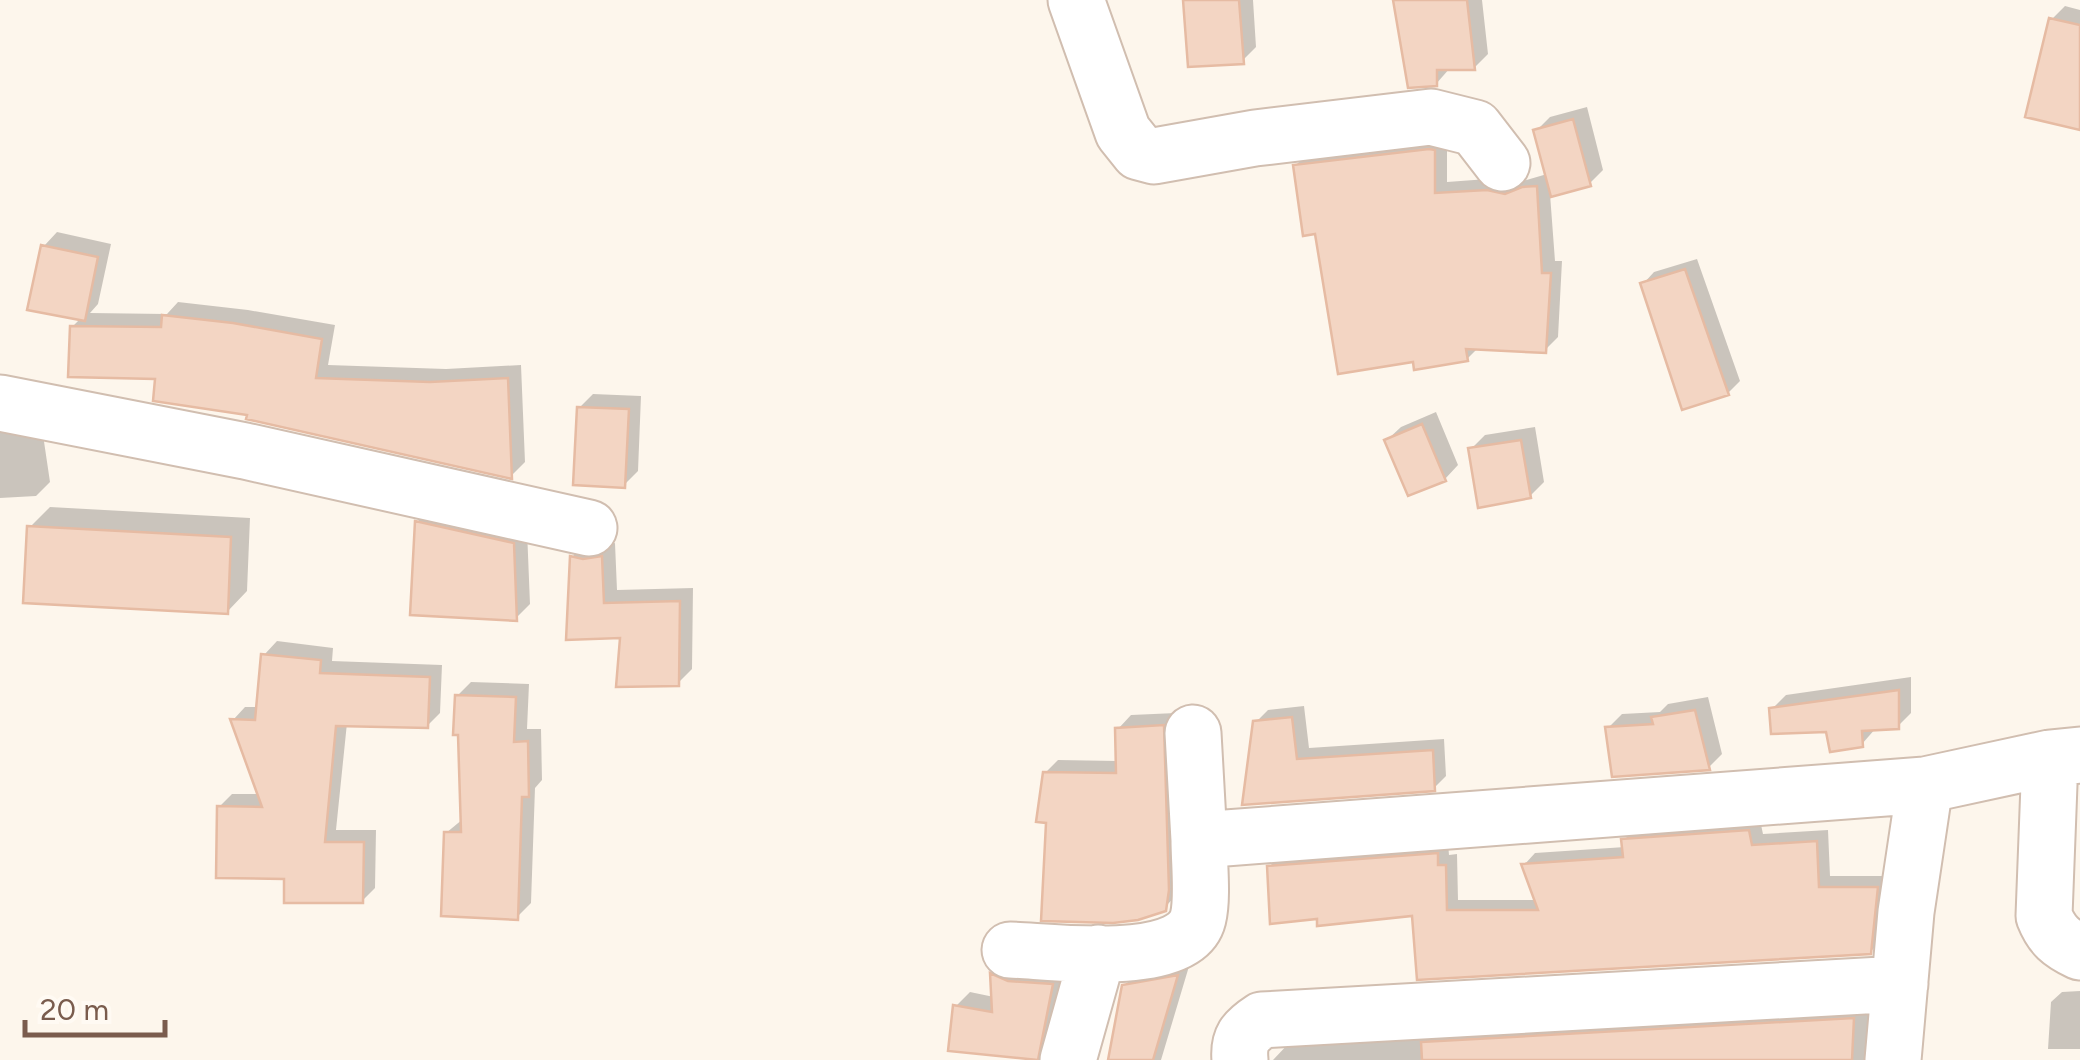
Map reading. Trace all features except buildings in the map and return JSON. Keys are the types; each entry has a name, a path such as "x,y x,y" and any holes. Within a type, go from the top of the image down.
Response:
{"street":[{"path":"1076,0 1123,132 1139,152 1154,156 1255,138 1431,117 1475,128 1502,163"},
{"path":"0,402 589,528"},
{"path":"1010,950 1098,954 1163,950 1185,939 1198,920 1199,840 1193,733"},
{"path":"1199,840 1925,786 2065,756 2044,916 2050,932 2080,952"},
{"path":"1892,1060 1906,912 1925,786"},
{"path":"1068,1060 1098,954"},
{"path":"1240,1060 1239,1046 1246,1030 1262,1020 1900,984"}]}
